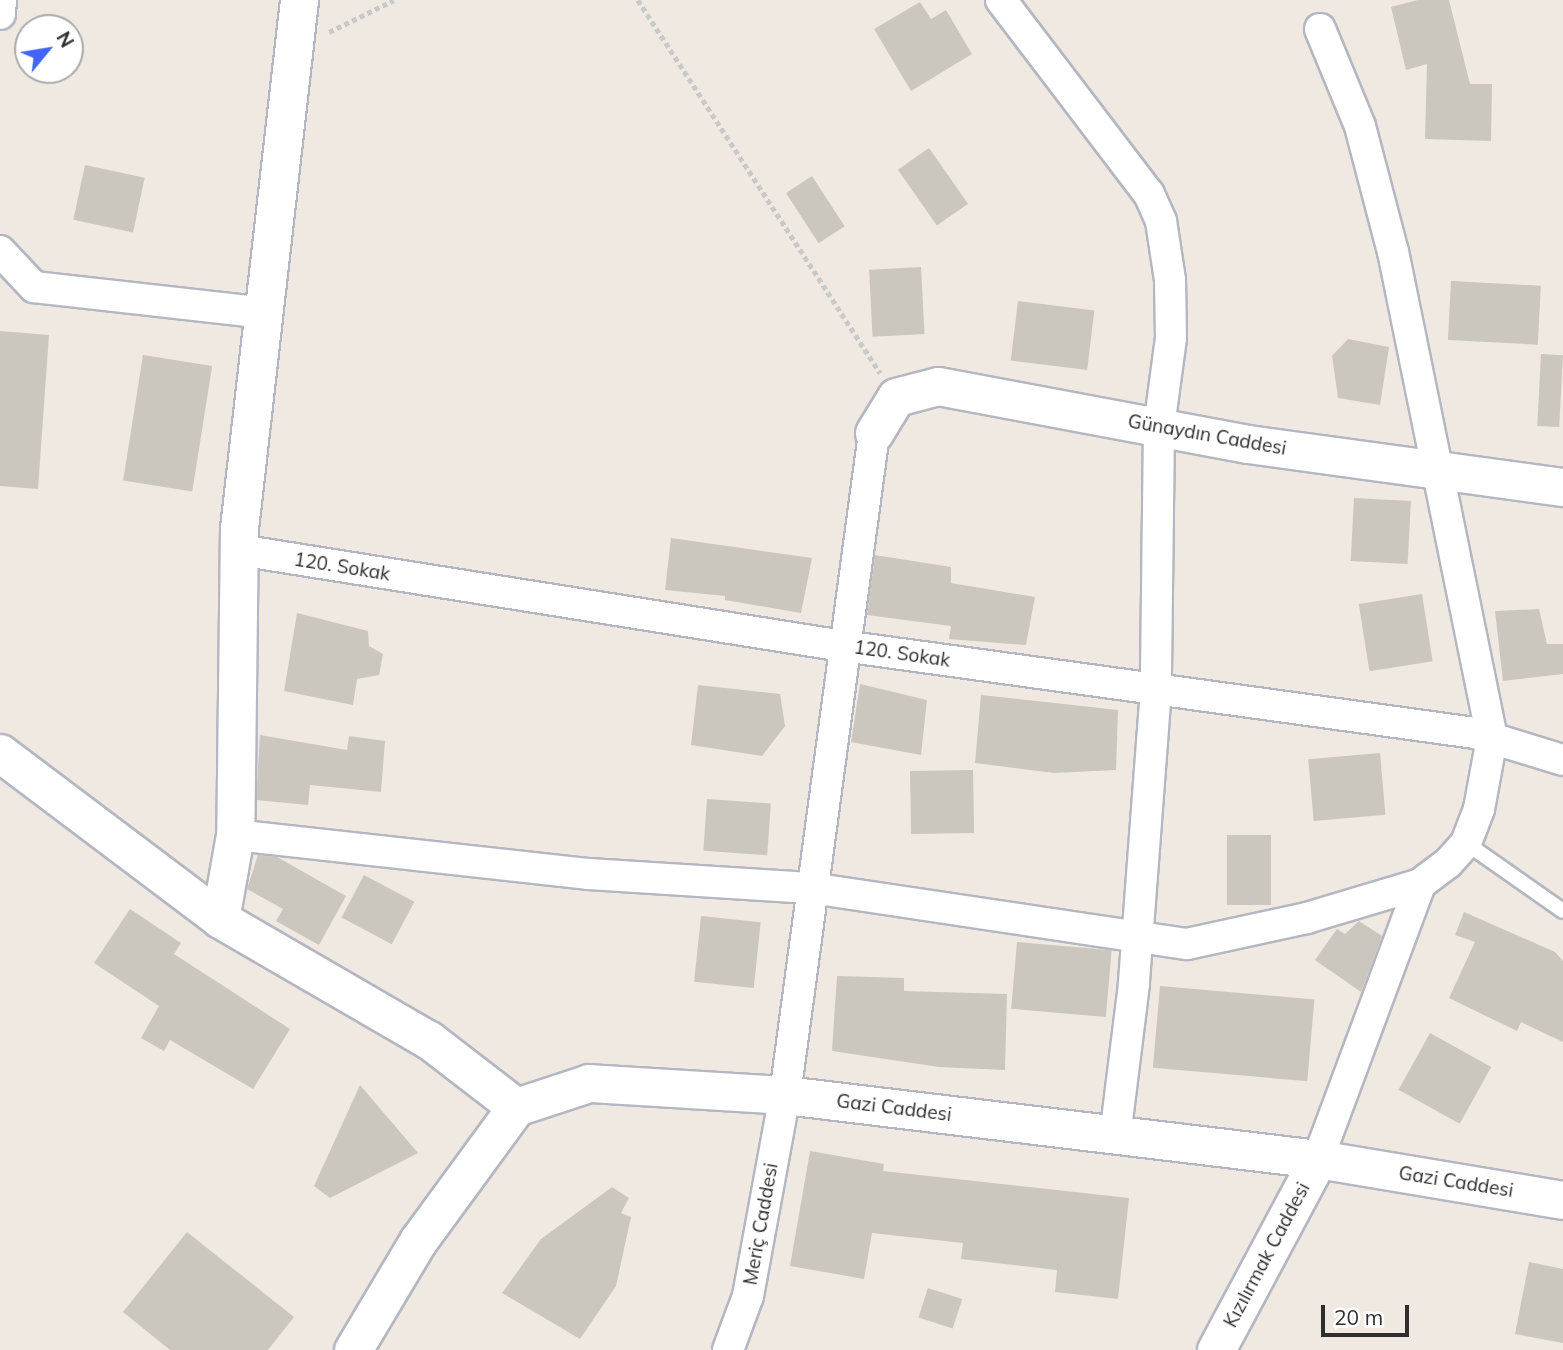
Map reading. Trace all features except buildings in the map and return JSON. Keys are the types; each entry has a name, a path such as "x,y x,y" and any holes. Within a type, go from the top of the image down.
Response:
{"street":[{"path":"0,14 1,0"},
{"path":"220,919 235,835 239,550 299,0"},
{"path":"1002,0 1129,165 1161,220 1171,338 1159,427 1156,689 1138,937 1115,1136"},
{"path":"235,835 588,874 811,888 1187,944 1236,936 1420,884 1465,844 1479,809 1492,738 1394,252 1360,126 1321,29"},
{"path":"0,251 34,287 264,313"},
{"name":"Günaydın Caddesi","path":"896,397 938,386 1159,427 1437,471 1563,487"},
{"path":"874,433 896,397"},
{"name":"Meriç Caddesi","path":"728,1350 748,1296 785,1095 843,646 874,433"},
{"name":"120. Sokak","path":"239,550 843,646 1492,738 1563,760"},
{"path":"0,753 220,919 429,1040 516,1107 418,1241 353,1350"},
{"path":"1318,1159 1420,884"},
{"name":"Gazi Caddesi","path":"516,1107 589,1083 785,1095 1318,1159 1563,1200"},
{"name":"Kızılırmak Caddesi","path":"1216,1350 1318,1159"}],"lane":[{"path":"1465,844 1563,911"}],"path":[{"path":"294,49 394,0"},
{"path":"638,0 896,397"}]}
